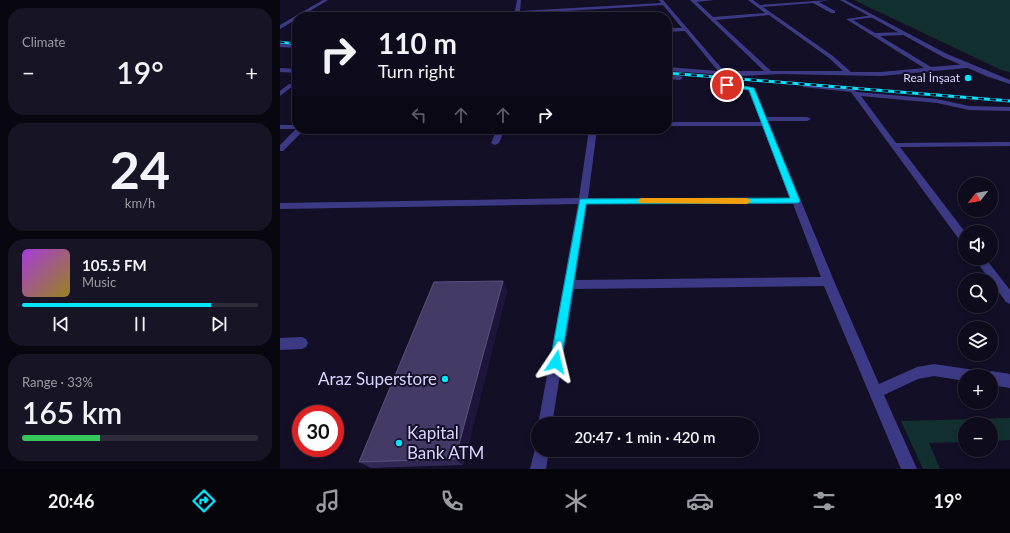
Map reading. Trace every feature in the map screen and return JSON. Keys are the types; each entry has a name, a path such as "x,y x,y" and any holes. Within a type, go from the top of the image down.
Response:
{"street":[{"path":"306,12 326,0"},
{"path":"518,12 519,0"},
{"path":"693,1 712,0"},
{"path":"750,0 831,57 850,74"},
{"path":"759,6 827,0"},
{"path":"842,0 967,66 1010,82"},
{"path":"693,1 769,72"},
{"path":"814,1 834,12"},
{"path":"542,12 662,2 671,12"},
{"path":"672,14 720,68 722,73"},
{"path":"712,19 769,14"},
{"path":"873,16 848,19 931,70"},
{"path":"280,20 290,21"},
{"path":"280,27 290,21"},
{"path":"672,30 685,29"},
{"path":"875,36 904,33"},
{"path":"280,39 292,40"},
{"path":"280,45 292,46"},
{"path":"672,69 746,74 769,72 889,74 967,66"},
{"path":"280,70 292,71"},
{"path":"672,77 680,78"},
{"path":"280,94 291,85"},
{"path":"727,85 751,88 828,281 909,469"},
{"path":"805,86 848,89 856,94 958,230"},
{"path":"856,94 937,101 969,108 1010,109"},
{"path":"672,124 765,122 807,119"},
{"path":"280,127 292,127"},
{"path":"280,149 295,134"},
{"path":"495,143 499,134"},
{"path":"546,417 583,201 592,134"},
{"path":"894,145 1010,144"},
{"path":"280,206 583,201 796,201"},
{"path":"984,265 1010,299"},
{"path":"568,285 828,281"},
{"path":"280,344 302,343"},
{"path":"876,392 917,373 934,370 958,373"},
{"path":"998,379 1010,381"},
{"path":"538,469 540,457"}],"green space":[{"path":"854,0 1010,0 1010,72 1001,70"},
{"path":"998,418 1010,418 1010,440 998,441"},
{"path":"958,419 958,442 929,443 940,469 923,469 901,421"}],"building":[{"name":"Araz Superstore","path":"503,281 455,459 359,462 434,282"}],"railway":[{"path":"280,42 292,43"},
{"path":"672,73 1010,101"}],"slow traffic":[{"path":"642,201 747,201"}],"place":[{"name":"Real İnşaat","path":"968,78"},
{"name":"Araz Superstore","path":"445,379"},
{"name":"Kapital Bank ATM","path":"399,443"}],"route":[{"path":"556,362 583,201 796,201 751,88 727,85"}]}
